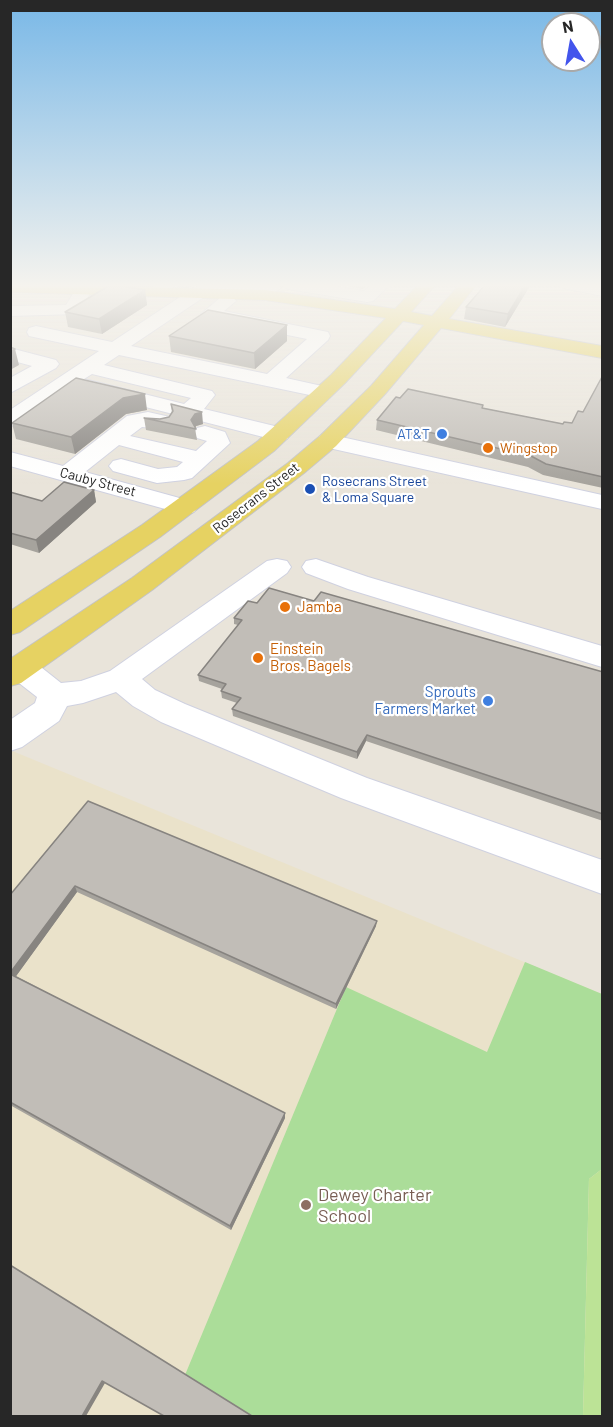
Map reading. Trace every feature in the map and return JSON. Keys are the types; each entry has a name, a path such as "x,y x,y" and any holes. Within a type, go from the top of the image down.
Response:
{"main road":[{"path":"10,625 185,507 279,434 364,351"},
{"name":"Rosecrans Street","path":"16,671 213,532 328,441 378,390 412,351"},
{"path":"539,351 603,364"}],"street":[{"path":"10,420 112,351"},
{"path":"125,351 146,357 324,392"},
{"path":"146,357 155,351"},
{"path":"271,381 305,351"},
{"path":"10,354 49,364 10,387"},
{"path":"89,367 205,395 189,412"},
{"path":"69,381 279,434"},
{"path":"69,474 135,421 148,419 162,422"},
{"path":"91,458 166,477 184,473 219,443 217,436 205,433"},
{"path":"328,441 603,502"},
{"path":"128,442 201,459"},
{"name":"Cauby Street","path":"10,459 185,507"},
{"path":"53,696 83,692 122,679 277,567"},
{"path":"316,567 358,583 602,654"},
{"path":"10,738 47,712 53,702 53,696 46,686 16,671"},
{"path":"122,679 144,698 183,718 354,788 603,877"}],"shaded area":[{"name":"Dewey Charter School","path":"10,750 602,994 602,1416 11,1416"}],"green space":[{"path":"525,962 602,994 602,1169 589,1179 583,1416 251,1416 185,1375 346,987 487,1052"},
{"path":"602,1169 602,1416 583,1416 589,1179"}],"building":[{"path":"603,375 603,477 546,464 531,456 377,420 396,397 400,398 408,389 483,405 482,408 563,424 564,422 572,423 578,411 583,412"},
{"path":"76,378 145,394 123,398 71,437 12,423"},
{"path":"171,404 202,412 195,414 191,420 196,429 144,418 169,417 173,411"},
{"path":"64,482 94,490 36,540 10,533 10,492 42,501"},
{"path":"269,588 314,601 321,592 603,672 603,814 367,735 357,752 232,709 241,698 221,691 226,684 198,675 242,620 234,618 248,601 257,603"},
{"path":"88,801 377,921 336,1004 75,886 10,973 10,895"},
{"path":"10,974 285,1113 230,1226 10,1102"},
{"path":"10,1265 252,1416 164,1416 102,1381 82,1416 10,1416"}],"place":[{"name":"AT&T","path":"442,434"},
{"name":"Wingstop","path":"488,448"},
{"name":"Rosecrans Street & Loma Square","path":"310,489"},
{"name":"Jamba","path":"285,607"},
{"name":"Einstein Bros. Bagels","path":"258,658"},
{"name":"Sprouts Farmers Market","path":"488,701"},
{"name":"Dewey Charter School","path":"306,1205"}]}
